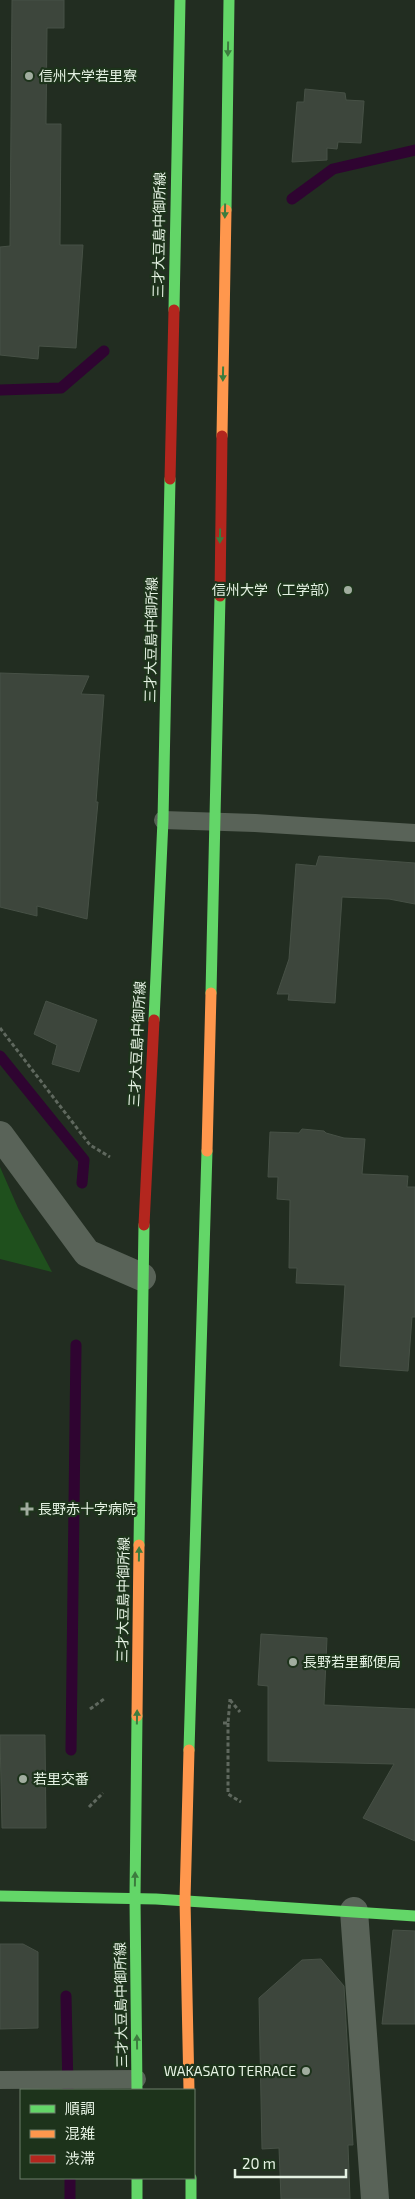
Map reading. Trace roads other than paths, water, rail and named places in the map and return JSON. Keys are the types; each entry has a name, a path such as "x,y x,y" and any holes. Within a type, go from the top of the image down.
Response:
{"main road":[{"name":"三才大豆島中御所線","path":"137,2085 135,1898 142,1277 162,820 180,0"},
{"path":"189,2089 185,1900 216,822 229,0"},
{"path":"0,1896 79,1895 185,1900 415,1916"},
{"path":"137,2179 137,2199"},
{"path":"191,2179 191,2199"}],"street":[{"path":"0,1135 87,1254 142,1277"},
{"path":"354,1911 375,2199"}],"lane":[{"path":"162,820 415,833"},
{"path":"0,2080 137,2085"}],"waterway":[{"path":"292,199 333,169 415,150"},
{"path":"0,390 61,388 104,351"},
{"path":"0,1056 84,1160 82,1183"},
{"path":"71,1750 76,1345"},
{"path":"66,1996 68,2089"},
{"path":"70,2179 70,2199"}],"place":[{"name":"信州大学若里寮","path":"29,76"},
{"name":"信州大学（工学部）","path":"348,590"},
{"name":"長野赤十字病院","path":"27,1509"},
{"name":"長野若里郵便局","path":"293,1662"},
{"name":"若里交番","path":"23,1779"},
{"name":"WAKASATO TERRACE","path":"306,2071"}]}
